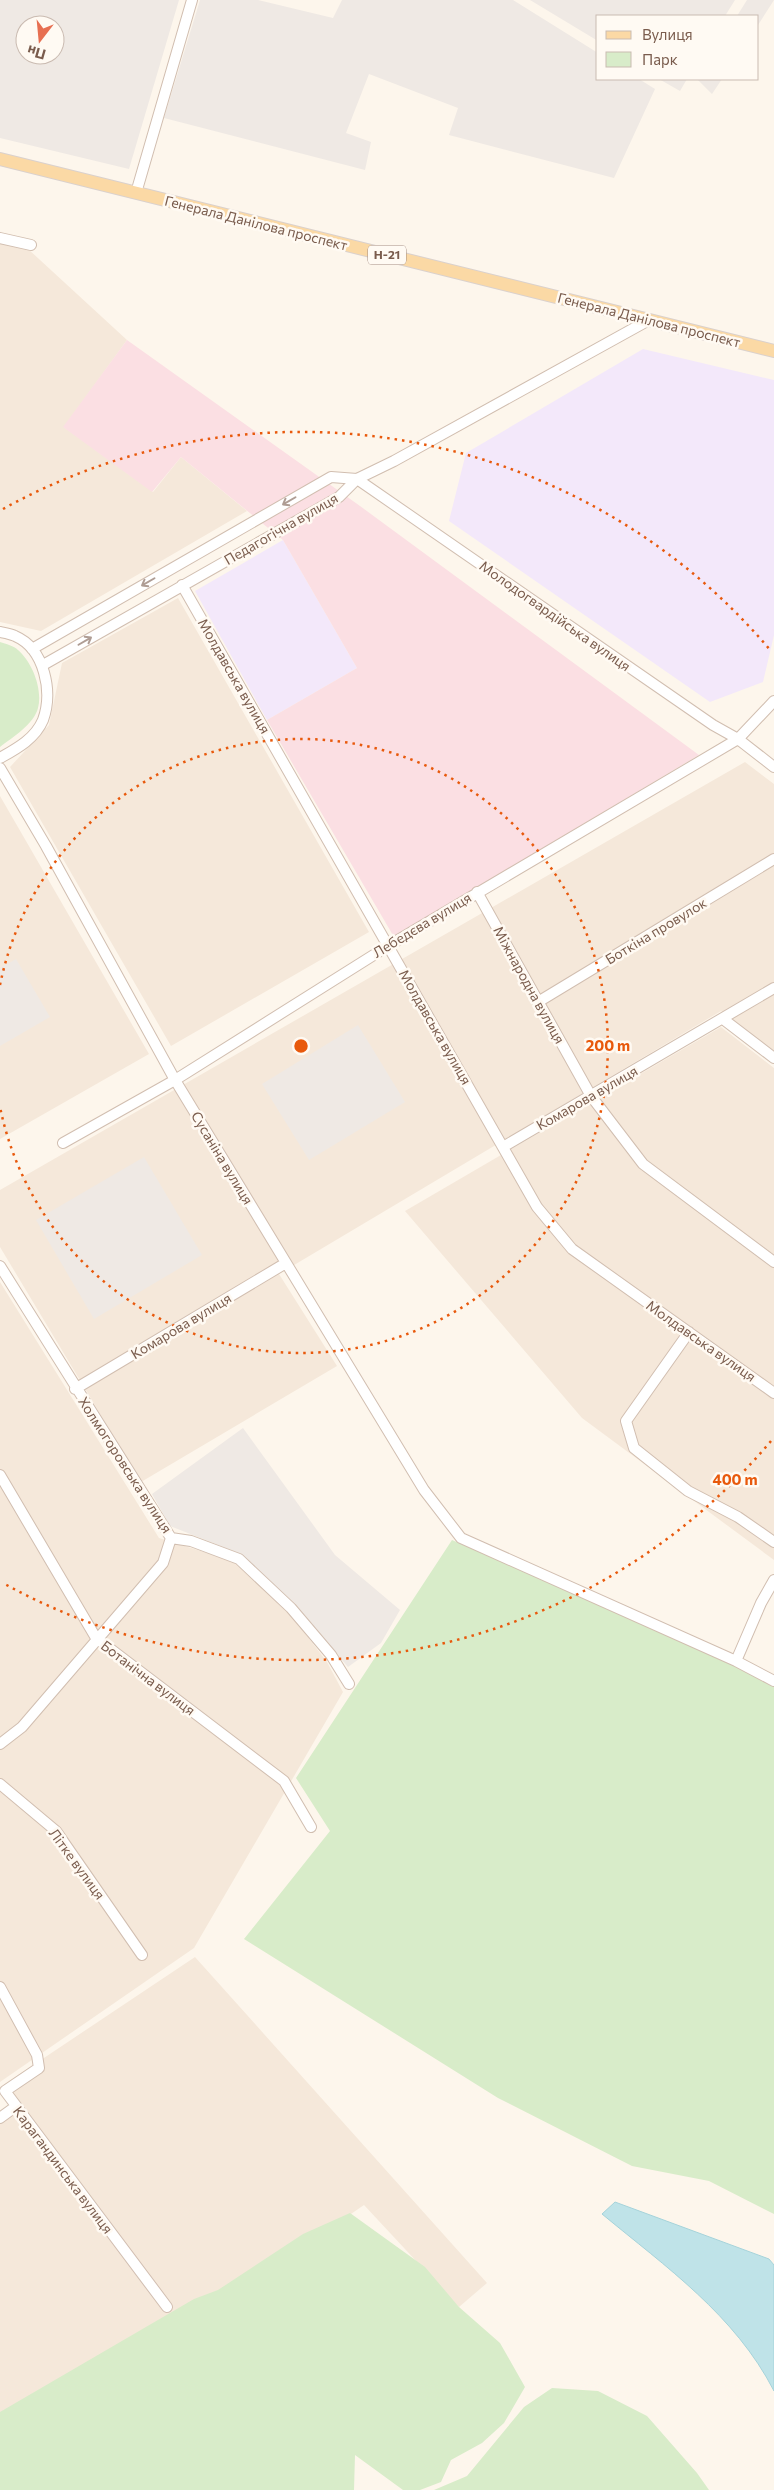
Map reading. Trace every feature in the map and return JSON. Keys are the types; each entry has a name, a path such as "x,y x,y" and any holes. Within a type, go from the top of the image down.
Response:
{"main road":[{"name":"Генерала Данілова проспект","path":"0,159 774,351"}],"street":[{"path":"136,193 192,0"},
{"path":"0,238 31,245"},
{"name":"Педагогічна вулиця","path":"43,665 340,497 357,479 394,461 649,320"},
{"name":"Педагогічна вулиця","path":"32,648 332,477 357,479"},
{"name":"Молодогвардійська вулиця","path":"357,479 705,719 738,739 774,767"},
{"name":"Молдавська вулиця","path":"182,585 537,1207 572,1249 774,1393"},
{"path":"0,632 16,636 32,648 43,665 48,699 42,722 24,745 0,758"},
{"name":"Лебедєва вулиця","path":"64,1143 174,1080 477,892 738,739 774,701"},
{"name":"Сусаніна вулиця","path":"0,768 46,846 174,1080 424,1490 461,1538 736,1661"},
{"name":"Боткіна провулок","path":"538,1002 774,859"},
{"name":"Міжнародна вулиця","path":"477,892 591,1096 643,1164 774,1262"},
{"name":"Комарова вулиця","path":"503,1147 774,988"},
{"path":"723,1019 774,1058"},
{"name":"Комарова вулиця","path":"75,1389 286,1264"},
{"name":"Холмогоровська вулиця","path":"0,1266 75,1389 171,1538 191,1541 239,1559 291,1608 331,1655 349,1684"},
{"path":"688,1332 626,1421 634,1448 688,1491 738,1517 774,1542"},
{"name":"Ботанічна вулиця","path":"0,1476 96,1638 284,1780 311,1827"},
{"path":"0,1744 22,1727 96,1638 163,1563 171,1538"},
{"path":"774,1580 761,1603 736,1661 774,1682"},
{"name":"Літке вулиця","path":"0,1784 56,1831 142,1955"},
{"name":"Карагандинська вулиця","path":"0,1987 37,2055 39,2068 4,2091 166,2307"},
{"path":"0,2118 15,2108"}],"shaded area":[{"path":"0,0 179,0 129,169 0,138"},
{"path":"200,0 258,0 333,18 342,0 513,0 596,52 596,80 641,80 655,89 614,178 449,135 458,108 369,74 346,133 371,142 365,170 164,118"},
{"path":"530,0 735,0 726,15 596,15 596,40"},
{"path":"747,0 774,0 759,23 759,15 738,15"},
{"path":"661,80 686,80 680,91"},
{"path":"698,80 721,80 712,94"},
{"path":"0,242 27,248 127,340 64,427 153,492 181,457 247,511 41,631 0,622"},
{"path":"127,340 360,506 699,755 394,937 267,720 357,668 283,540 181,457 152,492 63,427"},
{"path":"643,349 774,380 774,635 763,682 710,702 449,521 466,453"},
{"path":"283,540 357,668 267,720 195,591"},
{"path":"178,598 369,932 171,1046 10,767 49,725 62,663"},
{"path":"745,762 774,784 774,1051 721,1011 279,1274 337,1366 141,1482 0,1247 0,1190"},
{"path":"0,796 149,1054 0,1139"},
{"path":"16,959 50,1017 0,1046 0,968"},
{"path":"358,1025 405,1102 309,1160 262,1084"},
{"path":"721,1027 774,1068 774,1560 582,1418 405,1211"},
{"path":"144,1157 202,1255 94,1319 36,1220"},
{"path":"0,1282 159,1538 236,1562 287,1610 327,1662 343,1692 194,1948 0,2082"},
{"path":"243,1428 335,1555 400,1610 381,1643 348,1667 295,1605 241,1554 170,1526 152,1494"},
{"path":"195,1957 487,2283 459,2307 364,2205 271,2269 0,2428 0,2123 23,2107 5,2084"}],"green space":[{"path":"0,642 16,649 28,661 38,684 39,701 36,714 32,719 22,730 0,747"},
{"path":"452,1540 724,1658 774,1686 774,2214 709,2181 632,2166 498,2098 244,1939 330,1831 296,1778"},
{"path":"350,2213 425,2267 459,2307 500,2343 525,2387 504,2423 482,2443 451,2460 441,2482 420,2490 403,2490 355,2455 354,2490 0,2490 0,2412 194,2299 218,2290 303,2234"},
{"path":"552,2388 598,2391 647,2416 697,2473 709,2490 434,2490 467,2476 524,2407"}],"water":[{"path":"615,2202 769,2259 774,2265 774,2391 740,2339 719,2316 674,2273 602,2214"}]}
